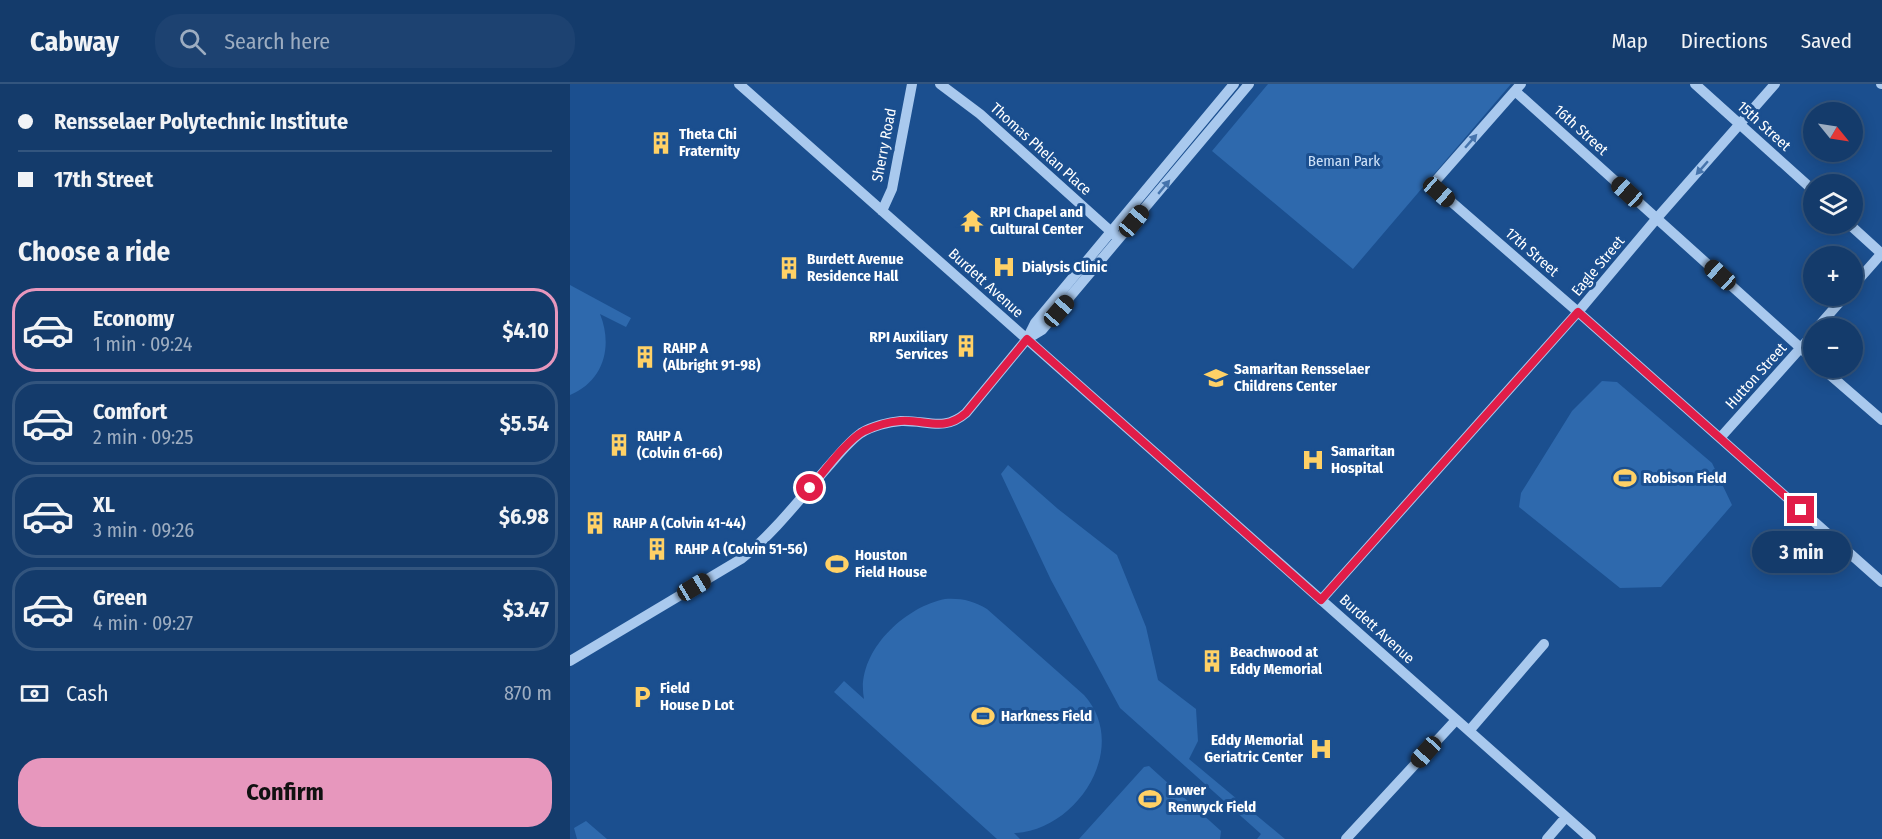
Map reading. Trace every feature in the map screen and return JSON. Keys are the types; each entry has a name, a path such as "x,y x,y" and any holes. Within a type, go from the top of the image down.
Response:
{"street":[{"name":"Burdett Avenue","path":"739,84 1591,839"},
{"name":"Sherry Road","path":"882,211 892,189 912,84"},
{"name":"Thomas Phelan Place","path":"940,84 986,119 1116,236"},
{"path":"1190,147 1234,84"},
{"path":"570,661 741,559 862,433 883,424 901,421 941,425 959,419 1027,339 1042,330 1190,147 1249,84"},
{"name":"15th Street","path":"1695,84 1803,181"},
{"name":"Eagle Street","path":"1321,600 1578,312 1775,84"},
{"name":"17th Street","path":"1518,87 1432,185 1882,582"},
{"name":"16th Street","path":"1518,87 1657,218 1801,348"},
{"path":"1860,234 1882,253 1863,275"},
{"path":"1826,318 1836,306"},
{"name":"Hutton Street","path":"1720,438 1803,346"},
{"path":"1834,378 1882,420"},
{"path":"1468,730 1544,644"},
{"path":"1346,839 1456,720"},
{"path":"1547,839 1566,817"}],"green space":[{"name":"Beman Park","path":"1268,84 1511,84 1353,269 1212,151"},
{"path":"570,285 631,318 626,327 600,314 606,338 603,361 591,381 570,395"},
{"name":"Robison Field","path":"1602,381 1617,382 1712,463 1732,505 1661,587 1620,588 1519,507 1521,493 1572,411"},
{"path":"1008,465 1058,509 1117,555 1146,627 1158,680 1196,709 1198,741 1189,759 1285,839 1257,839 1261,834 1120,708 1051,580 1001,474"},
{"path":"945,599 967,601 987,609 1084,695 1097,716 1102,738 1099,761 1090,783 1076,802 1058,818 1037,829 1014,833 1020,839 997,839 834,692 844,681 864,699 863,682 867,665 875,649 886,635 914,612"},
{"name":"Lower Renwyck Field","path":"1149,766 1221,831 1220,839 1079,839 1144,767"},
{"path":"586,821 607,839 577,839 574,828"}],"place":[{"name":"Theta Chi Fraternity","path":"661,143"},
{"name":"RPI Chapel and Cultural Center","path":"972,221"},
{"name":"Dialysis Clinic","path":"1004,267"},
{"name":"Burdett Avenue Residence Hall","path":"789,268"},
{"name":"RPI Auxiliary Services","path":"966,346"},
{"name":"RAHP A (Albright 91-98)","path":"645,357"},
{"name":"Samaritan Rensselaer Childrens Center","path":"1216,378"},
{"name":"RAHP A (Colvin 61-66)","path":"619,445"},
{"name":"Samaritan Hospital","path":"1313,460"},
{"name":"Robison Field","path":"1625,478"},
{"name":"RAHP A (Colvin 41-44)","path":"595,523"},
{"name":"RAHP A (Colvin 51-56)","path":"657,549"},
{"name":"Houston Field House","path":"837,564"},
{"name":"Beachwood at Eddy Memorial","path":"1212,661"},
{"name":"Field House D Lot","path":"642,697"},
{"name":"Harkness Field","path":"983,716"},
{"name":"Eddy Memorial Geriatric Center","path":"1321,749"},
{"name":"Lower Renwyck Field","path":"1150,799"}],"route":[{"path":"810,488 849,444 862,433 883,424 901,421 941,425 959,419 1027,339 1321,600 1578,312 1801,510"}]}
